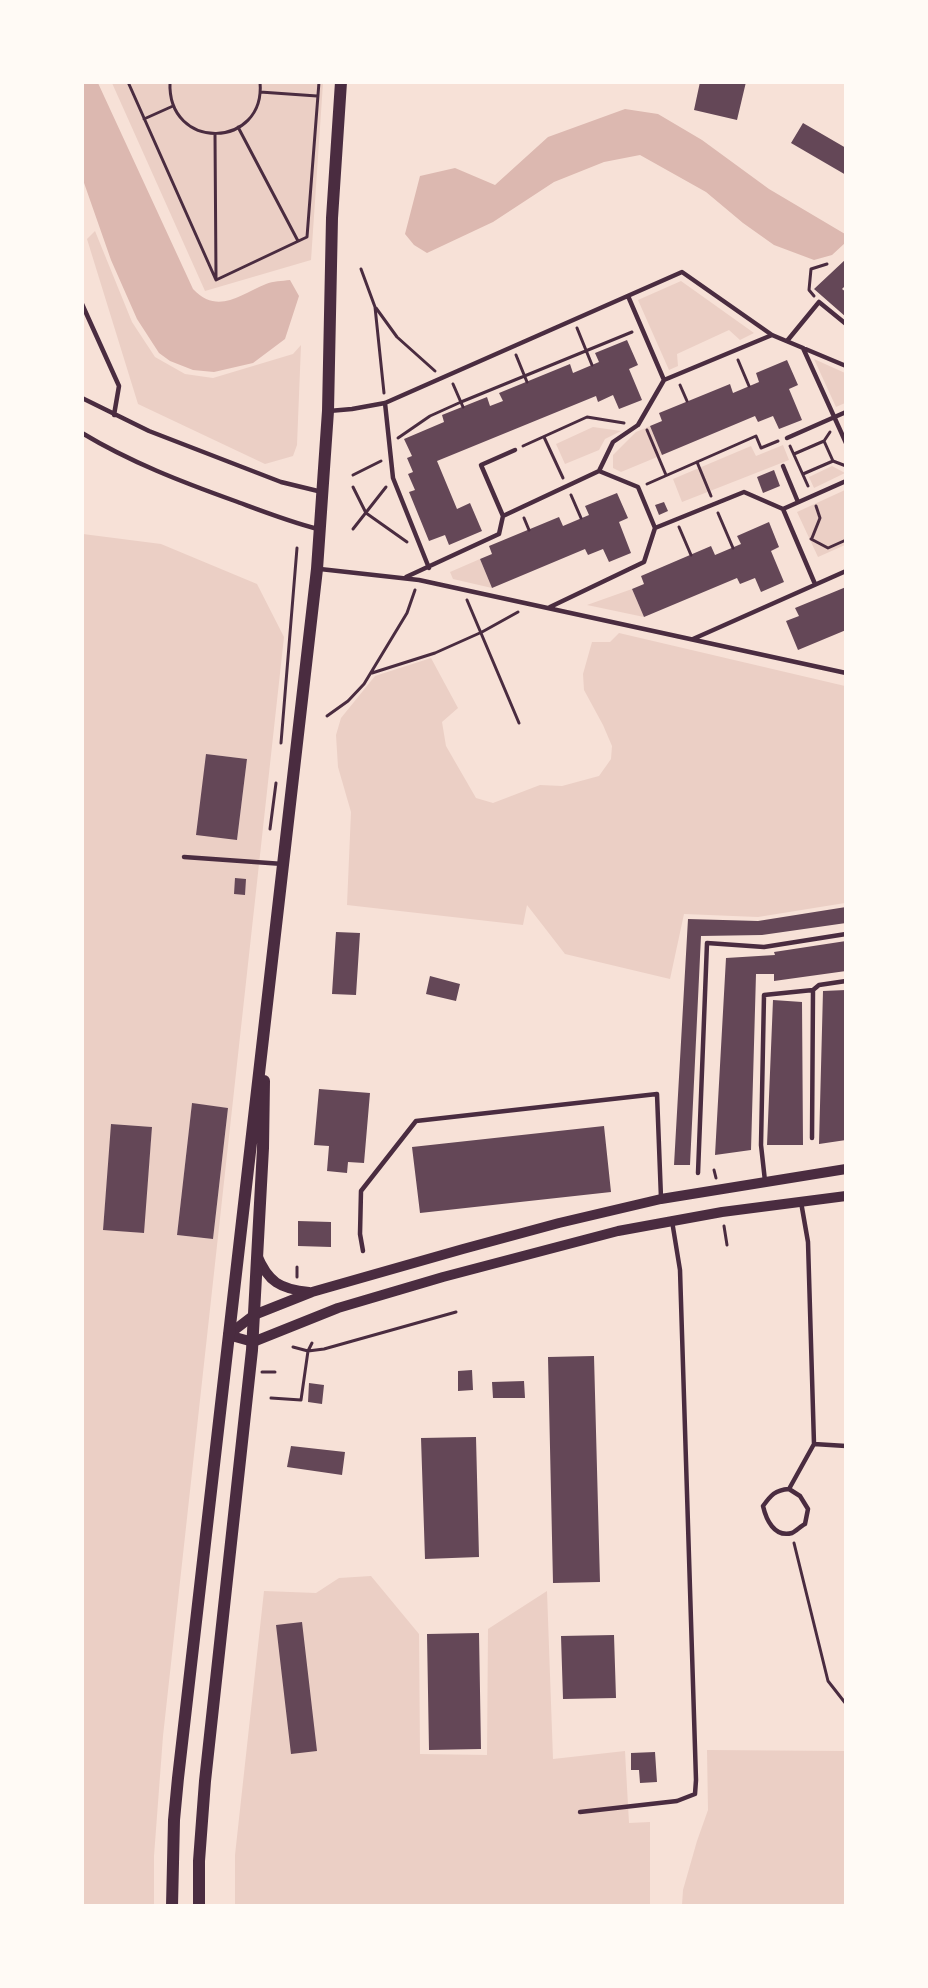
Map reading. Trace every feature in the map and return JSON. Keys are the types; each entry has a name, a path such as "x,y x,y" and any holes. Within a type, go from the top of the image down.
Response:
{"main road":[{"path":"172,1905 174,1820 178,1778 317,569 328,411 332,218 341,82"},
{"path":"199,1905 199,1861 205,1781 253,1342 264,1115 264,1029"}],"street":[{"path":"228,1335 254,1315 312,1292 559,1223 661,1199 846,1169"},
{"path":"228,1335 253,1342 338,1308 433,1280 618,1231 801,1200 846,1196"},
{"path":"257,1254 262,1267 274,1282 289,1289 312,1292"}],"lane":[{"path":"328,411 352,410 385,403 682,272 772,335 846,366"},
{"path":"628,296 664,380"},
{"path":"787,341 819,302 846,324"},
{"path":"82,304 119,386 114,415"},
{"path":"503,516 599,471 613,442 638,425 664,380 772,335"},
{"path":"803,348 846,443"},
{"path":"82,398 149,431 281,482 322,492"},
{"path":"385,403 393,478 429,568"},
{"path":"787,438 846,412"},
{"path":"82,433 112,451 193,486 300,525 320,530"},
{"path":"403,578 499,534 503,516 481,465 515,450"},
{"path":"783,466 798,502"},
{"path":"550,607 644,562 655,528 638,487 599,471"},
{"path":"783,509 846,481"},
{"path":"655,528 744,492 783,509 815,584"},
{"path":"317,569 419,580 846,673"},
{"path":"693,639 846,571"},
{"path":"184,857 283,864"},
{"path":"698,1173 707,943 764,947 846,934"},
{"path":"765,1181 761,1145 764,995 813,990 819,985 846,981"},
{"path":"812,1138 813,990"},
{"path":"363,1251 360,1234 362,1191 416,1121 657,1094 661,1199"},
{"path":"789,1489 814,1444 808,1242 801,1200"},
{"path":"580,1812 677,1801 695,1794 680,1270 672,1221"},
{"path":"814,1444 846,1446"},
{"path":"789,1489 800,1496 808,1509 805,1524 792,1533 778,1532 767,1522 763,1506 771,1494 789,1489"}],"path":[{"path":"128,82 216,280"},
{"path":"170,82 173,106 179,116 192,128 215,134 226,133 238,127 254,112 260,92 260,82"},
{"path":"216,280 307,237 318,82"},
{"path":"260,92 318,96"},
{"path":"144,119 173,106"},
{"path":"238,127 298,241"},
{"path":"215,134 216,280"},
{"path":"819,302 809,290 811,269 827,264"},
{"path":"361,269 375,307 385,403"},
{"path":"375,307 397,337 442,377"},
{"path":"573,320 592,365"},
{"path":"390,446 430,416 642,328"},
{"path":"512,347 526,381"},
{"path":"733,351 749,386"},
{"path":"449,374 463,407"},
{"path":"676,375 687,401"},
{"path":"515,450 587,417 638,425"},
{"path":"641,418 666,475"},
{"path":"794,454 824,441 837,424"},
{"path":"638,487 756,436 761,448 787,438"},
{"path":"824,441 833,461"},
{"path":"353,475 391,457"},
{"path":"802,475 833,461 846,465"},
{"path":"697,462 733,548"},
{"path":"353,529 393,478"},
{"path":"353,487 366,513 423,554"},
{"path":"676,520 691,555"},
{"path":"799,545 812,538 828,548 846,540"},
{"path":"280,747 297,548"},
{"path":"327,716 364,684 407,614 419,580"},
{"path":"462,590 482,632 519,723"},
{"path":"370,674 435,653 482,632 522,610"},
{"path":"270,829 277,778"},
{"path":"297,1267 297,1278"},
{"path":"293,1347 308,1351 324,1349 456,1312"},
{"path":"271,1398 301,1400 308,1351 312,1343"},
{"path":"260,1372 275,1372"},
{"path":"792,1533 828,1681 846,1704"}],"shaded area":[{"path":"83,82 98,83 193,289 202,297 220,302 238,297 269,283 290,280 299,296 285,339 253,363 214,372 193,370 170,361 159,353 137,319 111,260 83,180"},
{"path":"112,83 323,83 311,260 205,291"},
{"path":"625,109 658,114 702,140 769,189 845,234 845,243 832,255 814,260 774,245 706,192 640,155 604,162 554,182 493,222 427,253 414,245 405,234 420,176 455,168 495,185 548,137"},
{"path":"95,231 132,322 155,357 185,374 213,378 293,354 301,345 297,445 293,456 265,464 138,404 87,239"},
{"path":"681,281 754,333 740,340 729,330 677,354 678,366 669,370 638,300"},
{"path":"814,359 845,373 845,403 836,407"},
{"path":"650,426 662,455 621,472 613,468 613,455 636,432"},
{"path":"593,427 621,431 605,439 599,450 565,464 556,444"},
{"path":"783,445 789,460 682,502 673,479 751,446 756,456"},
{"path":"832,466 845,473 814,488 809,477"},
{"path":"845,490 845,545 818,557 797,512"},
{"path":"83,534 161,544 257,584 284,637 163,1736 154,1856 154,1905 83,1906","holes":["206,754 247,759 237,840","192,1104 228,1108 213,1239 177,1235","112,1124 152,1127 143,1233 103,1229"]},
{"path":"480,559 492,588 453,579 450,572"},
{"path":"632,589 644,617 587,605"},
{"path":"619,633 845,686 845,903 758,917 684,914 670,979 565,954 527,905 523,925 347,905 351,812 338,767 336,735 341,718 375,676 431,658 458,708 442,722 446,746 476,798 493,803 540,785 562,786 599,776 611,759 612,746 584,690 583,674 592,642 610,642"},
{"path":"371,1576 419,1634 420,1754 487,1755 488,1629 547,1591 553,1759 625,1751 629,1823 650,1822 650,1905 235,1906 235,1855 264,1591 316,1593 339,1578"},
{"path":"707,1750 845,1751 845,1905 682,1905 683,1890 708,1810"}],"building":[{"path":"700,82 746,82 737,120 694,110"},
{"path":"803,123 846,148 846,175 791,143"},
{"path":"846,259 846,285 842,289 846,292 846,317 814,289"},
{"path":"627,340 638,365 629,369 642,400 619,409 613,395 598,402 596,396 437,461 457,509 470,503 482,531 449,545 445,535 429,541 409,492 415,490 408,474 413,472 407,458 412,456 404,439 444,422 442,415 487,397 490,406 503,401 499,393 570,364 573,373 599,362 595,353"},
{"path":"787,360 798,385 789,389 802,420 779,429 773,416 758,422 755,416 662,455 650,426 662,421 659,413 730,384 733,393 759,382 756,373"},
{"path":"774,470 780,486 763,493 757,477"},
{"path":"617,493 628,518 619,522 631,553 609,562 603,549 588,555 585,549 492,588 480,559 492,554 489,546 559,517 563,526 589,515 585,506"},
{"path":"664,502 668,511 659,515 655,505"},
{"path":"769,522 779,547 771,551 784,582 761,592 755,578 740,584 737,578 644,617 632,589 644,584 641,576 711,546 715,555 741,544 737,536"},
{"path":"846,587 846,630 798,650 786,621 799,616 795,608"},
{"path":"206,754 247,759 237,840 196,835"},
{"path":"235,878 246,879 245,895 234,894"},
{"path":"846,907 846,923 762,935 701,936 690,1165 674,1165 688,919 758,921"},
{"path":"336,932 360,933 356,995 332,994"},
{"path":"846,941 846,971 774,981 774,974 756,974 751,1150 715,1155 726,958 775,955 774,952"},
{"path":"430,976 460,984 456,1001 426,994"},
{"path":"846,990 846,1140 819,1144 823,991"},
{"path":"773,1000 802,1002 803,1145 767,1145"},
{"path":"319,1089 370,1093 364,1163 348,1162 347,1173 327,1171 329,1146 314,1145"},
{"path":"192,1103 228,1108 213,1239 177,1235"},
{"path":"111,1124 152,1127 144,1233 103,1230"},
{"path":"604,1126 611,1192 420,1213 412,1147"},
{"path":"298,1221 331,1222 331,1247 298,1246"},
{"path":"594,1356 600,1582 553,1583 548,1357"},
{"path":"472,1370 473,1390 458,1391 458,1371"},
{"path":"524,1381 525,1398 493,1398 492,1382"},
{"path":"309,1383 324,1385 322,1404 308,1402"},
{"path":"476,1437 479,1557 425,1559 421,1438"},
{"path":"291,1446 345,1452 342,1475 287,1467"},
{"path":"302,1622 317,1751 291,1754 276,1625"},
{"path":"479,1633 481,1749 429,1750 427,1634"},
{"path":"614,1635 616,1698 563,1699 561,1636"},
{"path":"655,1752 657,1782 640,1783 639,1770 631,1770 631,1753"}]}
